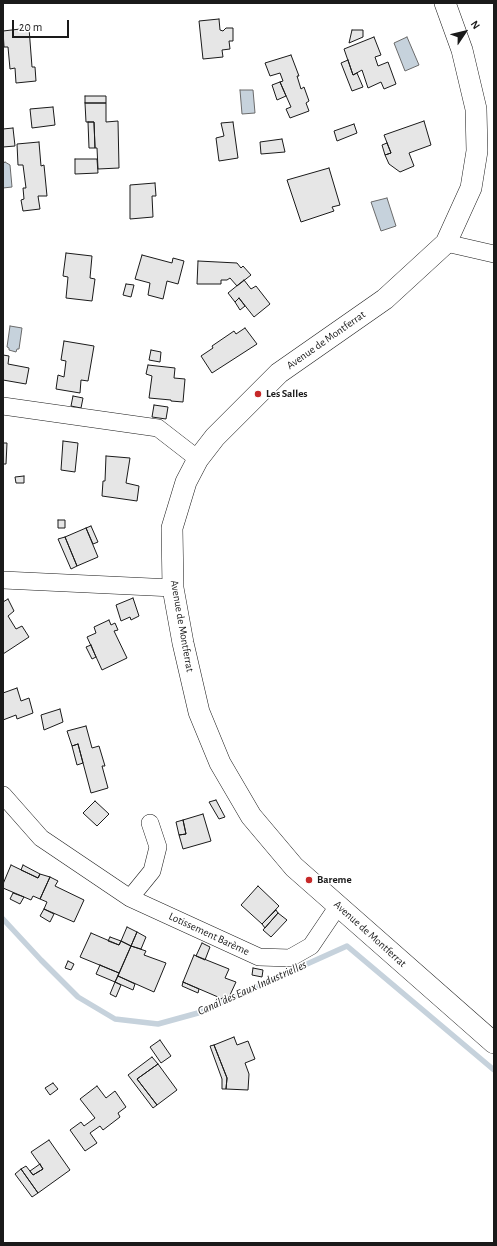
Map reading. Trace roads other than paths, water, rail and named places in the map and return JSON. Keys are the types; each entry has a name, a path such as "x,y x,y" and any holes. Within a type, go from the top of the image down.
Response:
{"street":[{"name":"Avenue de Montferrat","path":"445,3 462,50 476,110 477,144 471,188 446,243 385,299 279,373 215,437 198,459 186,482 172,528 173,588 183,643 200,712 220,763 251,816 294,867 494,1043"},
{"path":"446,243 494,254"},
{"path":"3,406 158,428 198,459"},
{"path":"3,580 173,588"},
{"name":"Lotissement Barème","path":"3,796 41,838 130,898 259,957 290,958 311,946 338,906"},
{"path":"130,898 152,871 158,847 150,823"}],"waterway":[{"name":"Canal des Eaux Industrielles","path":"3,919 78,997 115,1019 158,1024 198,1013 347,946 494,1070"}],"place":[{"name":"Les Salles","path":"258,394"},
{"name":"Bareme","path":"309,880"}]}
